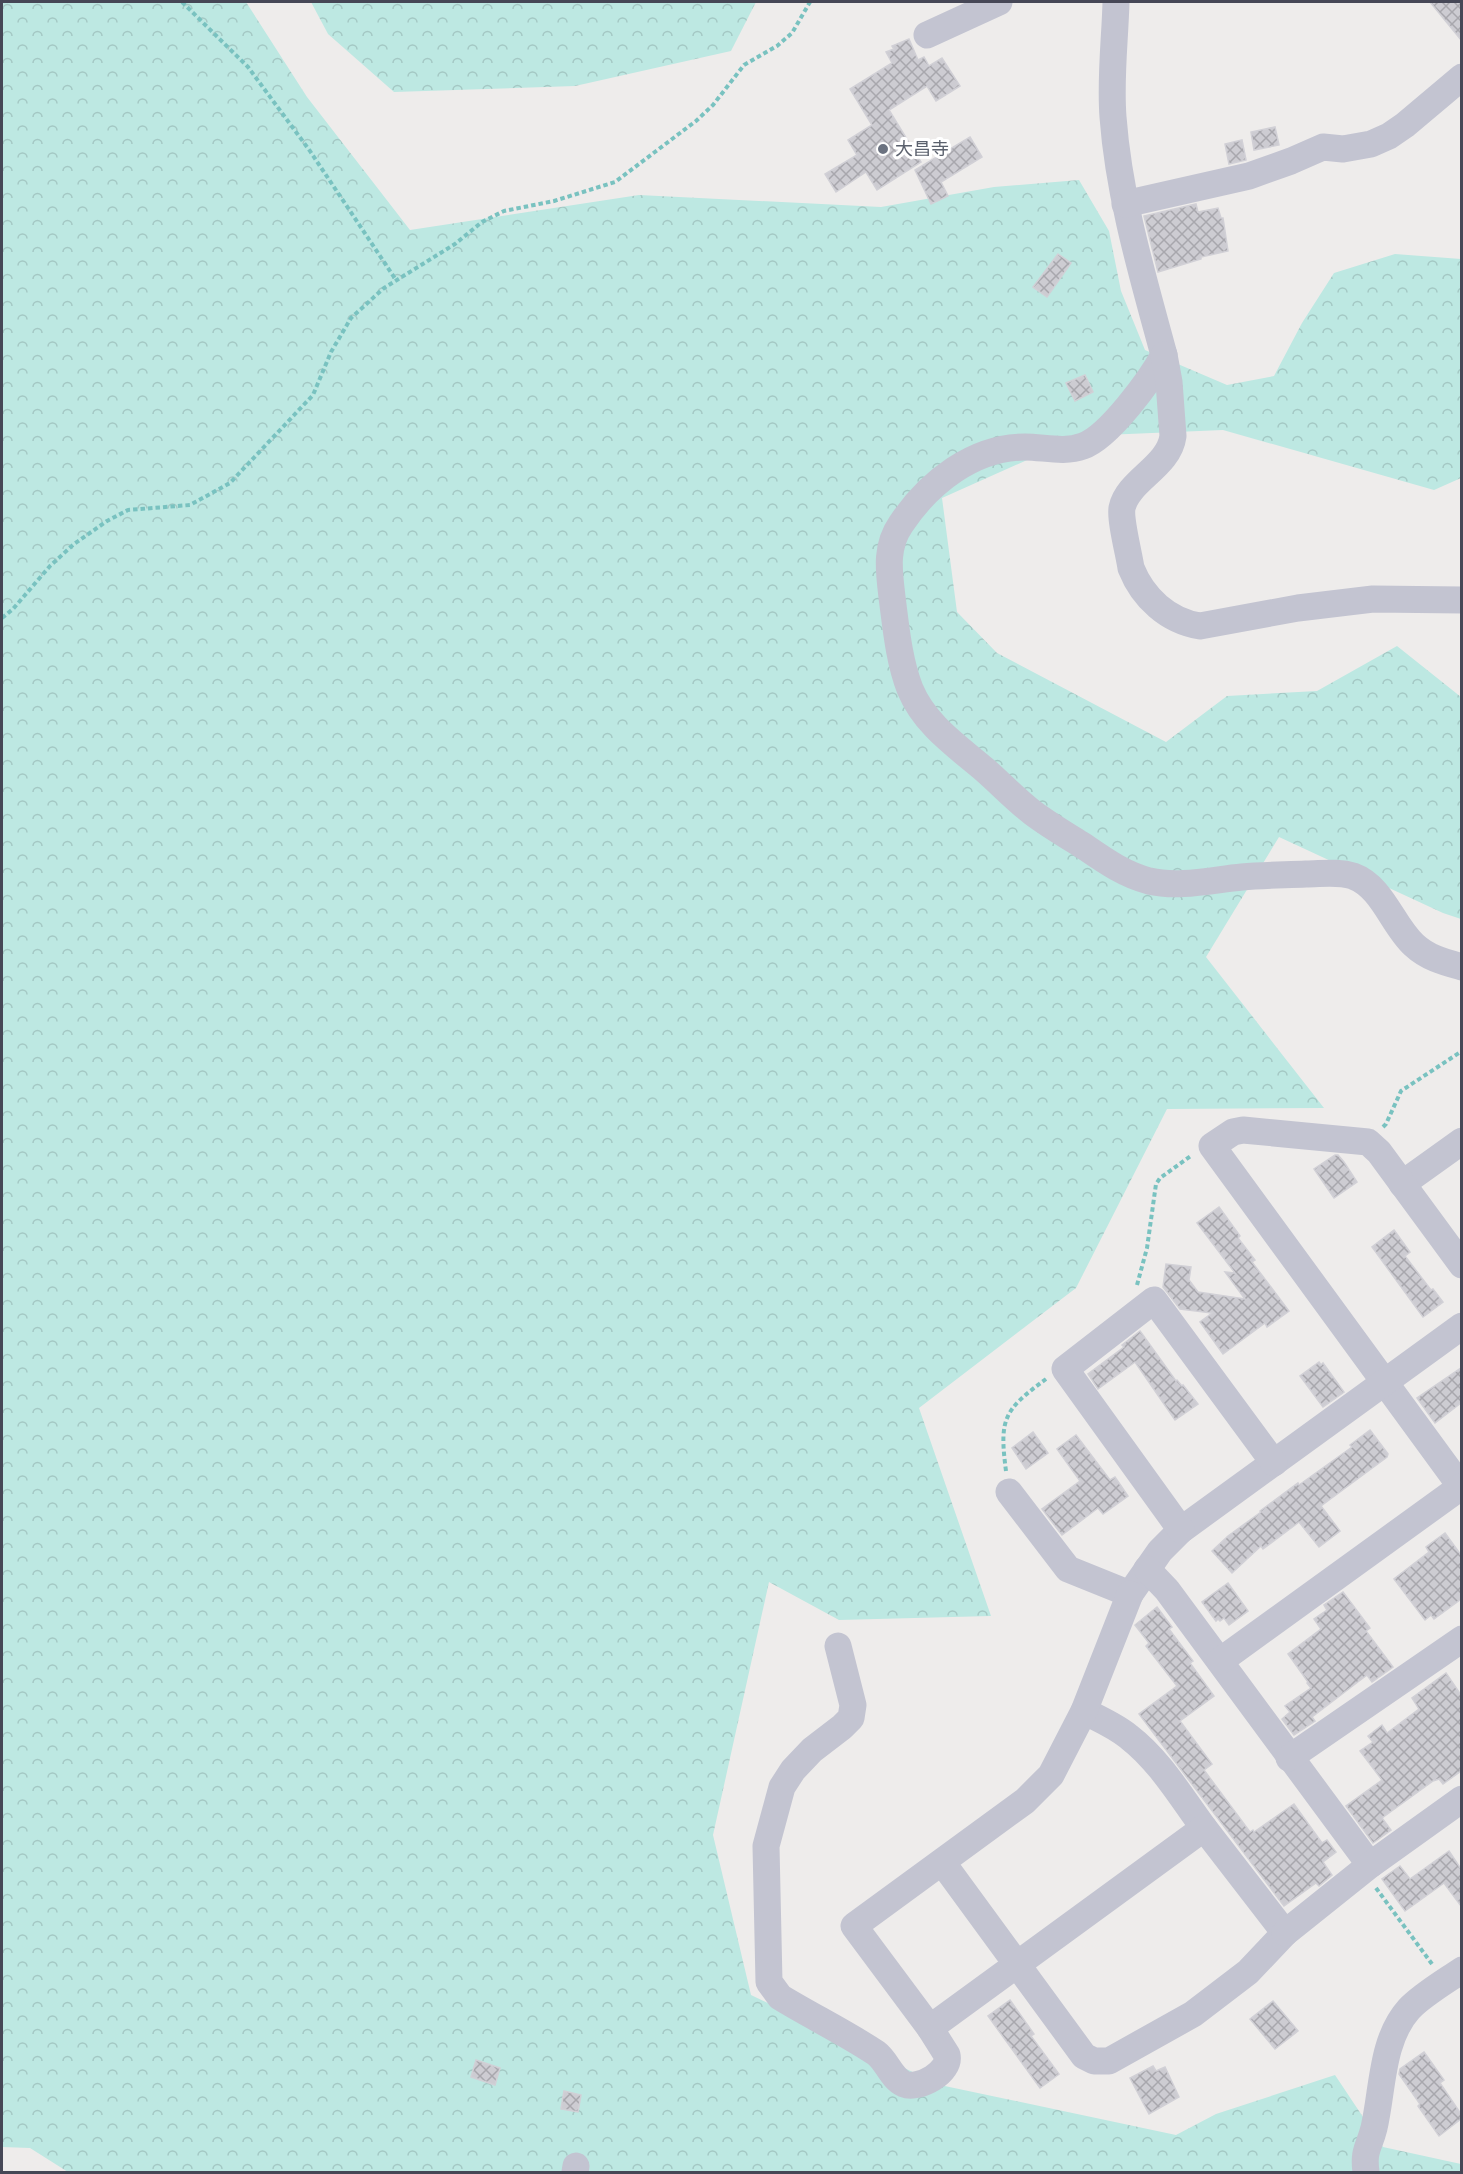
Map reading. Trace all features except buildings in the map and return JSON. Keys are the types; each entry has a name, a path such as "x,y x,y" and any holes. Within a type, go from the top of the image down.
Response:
{"street":[{"path":"927,35 999,2"},
{"path":"1116,2 1111,74 1113,118 1125,204 1164,355 1169,382 1173,436 1172,444 1160,462 1134,487 1122,509 1134,577 1162,610 1187,624 1200,626 1298,608 1373,599 1461,600"},
{"path":"1125,204 1249,176 1291,162 1323,147 1343,149 1371,144 1405,125 1461,77"},
{"path":"1164,355 1154,373 1107,430 1084,446 1052,450 1025,447 988,452 951,471 900,525 891,545 889,566 898,641 910,689 924,714 945,738 1033,813 1122,873 1166,884 1246,876 1331,873 1348,875 1364,883 1382,901 1405,936 1415,946 1439,961 1461,967"},
{"path":"1220,1661 1461,1487 1212,1146 1233,1132 1243,1130 1368,1142 1379,1152 1461,1265"},
{"path":"1402,1184 1461,1141"},
{"path":"1181,1530 1065,1369 1154,1300 1274,1463"},
{"path":"838,1646 853,1705 851,1718 843,1727 812,1750 782,1787 766,1845 769,1982 780,1997 878,2055 903,2084 922,2085 946,2066 948,2060 946,2055 930,2028 854,1926 1025,1801 1039,1788 1058,1764 1084,1711 1130,1594 1160,1551 1181,1530 1461,1326"},
{"path":"1009,1492 1068,1569 1130,1594"},
{"path":"1147,1569 1167,1590 1370,1865"},
{"path":"1290,1758 1461,1639"},
{"path":"1084,1711 1127,1734 1157,1764 1285,1933"},
{"path":"942,1862 1084,2056 1094,2061 1109,2061 1192,2014 1248,1972 1285,1933 1370,1865 1461,1799"},
{"path":"930,2028 1204,1828"},
{"path":"1366,2172 1364,2155 1373,2130 1393,2036 1410,2008 1457,1983"}],"path":[{"path":"182,2 248,67 310,151 396,280"},
{"path":"2,618 74,544 107,521 128,510 190,505 230,483 313,395 332,352 351,318 384,288 455,244 483,222 504,211 554,201 615,182 696,121 713,105 744,64 777,46 792,33 810,2"},
{"path":"1368,1142 1372,1135 1386,1124 1401,1091 1461,1051"},
{"path":"1135,1315 1135,1291 1147,1248 1156,1184 1160,1178 1203,1147 1212,1146"},
{"path":"1009,1492 1003,1441 1008,1415 1021,1398 1058,1371 1065,1369"},
{"path":"1370,1865 1371,1881 1438,1972 1457,1983"}],"green space":[{"path":"2,2 246,2 307,97 410,230 639,195 881,207 994,187 1079,180 1109,231 1121,291 1145,350 1227,385 1274,376 1302,323 1334,273 1395,254 1461,259 1461,478 1434,490 1223,430 1081,436 942,498 957,612 997,653 1166,742 1227,696 1317,691 1397,646 1461,697 1461,919 1443,913 1279,837 1206,957 1324,1108 1167,1109 1076,1288 919,1408 991,1616 839,1620 769,1582 713,1835 751,1995 940,2085 1176,2135 1216,2114 1335,2075 1383,2147 1461,2164 1461,2172 68,2172 30,2148 2,2147"},
{"path":"311,2 756,2 731,51 575,86 394,92 328,34"}],"place":[{"name":"大昌寺","path":"883,149"}]}
